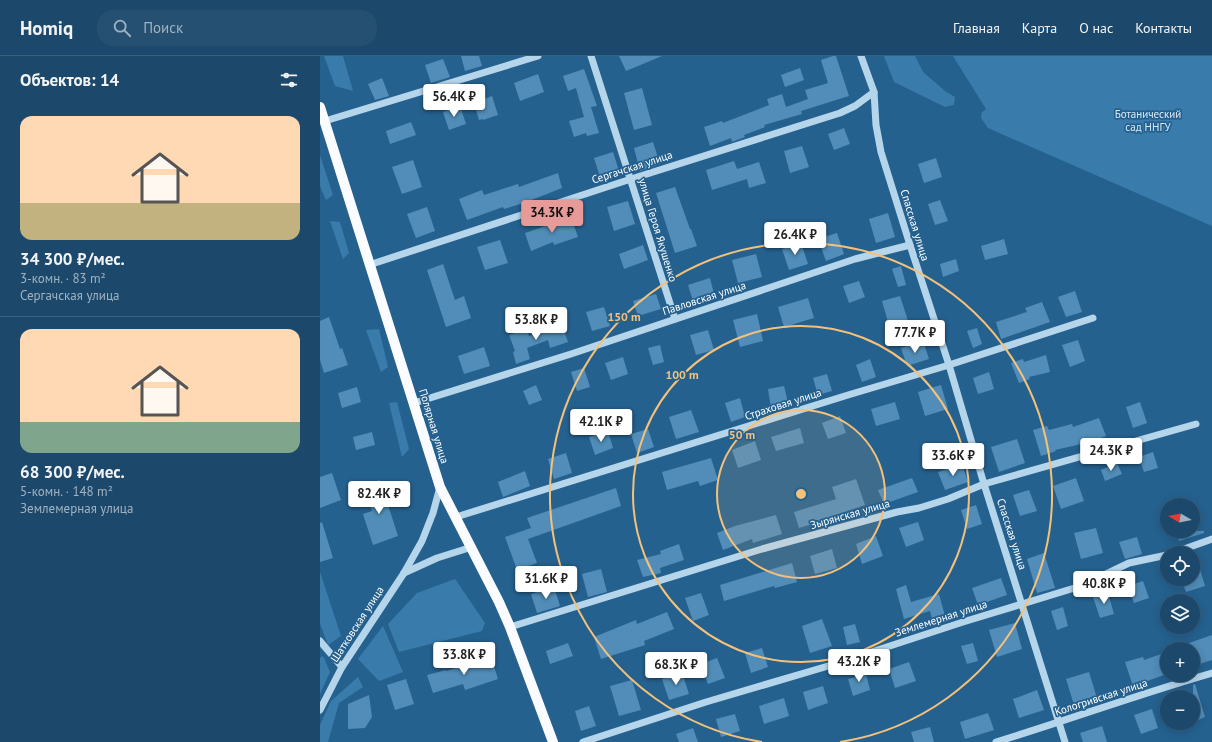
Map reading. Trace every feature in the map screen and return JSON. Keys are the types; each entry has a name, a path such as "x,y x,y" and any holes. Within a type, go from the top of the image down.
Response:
{"main road":[{"name":"Полярная улица","path":"320,107 440,487 472,547 510,627 553,742"}],"street":[{"path":"325,121 538,56"},
{"name":"улица Героя Якушенко","path":"591,56 675,319"},
{"name":"Спасская улица","path":"861,56 874,92 876,125 881,152 949,365 984,484 1023,604 1065,742"},
{"name":"Сергачская улица","path":"370,265 631,179 840,113 856,106 874,92"},
{"name":"Павловская улица","path":"414,403 571,354 855,259 910,245"},
{"name":"Страховая улица","path":"456,518 949,365 1093,318"},
{"name":"Зырянская улица","path":"510,627 762,549 897,512 919,508 984,484 1196,424"},
{"name":"Шатковская улица","path":"320,710 342,667 416,554 427,530 440,487"},
{"path":"1192,546 1212,539"},
{"path":"404,573 437,558 472,547"},
{"name":"Землемерная улица","path":"583,742 706,702 835,664 962,622 1081,586 1129,563 1160,556"},
{"path":"320,641 342,667"},
{"name":"Кологривская улица","path":"996,742 1212,673"}],"green space":[{"path":"324,56 343,56 353,91 335,86"},
{"path":"884,56 915,56 923,72 945,91 955,97 954,105 945,107 894,82"},
{"name":"Ботанический сад ННГУ","path":"953,56 1212,56 1212,226 988,128 981,118 982,112 986,109"},
{"path":"320,155 333,195 326,200 320,186"},
{"path":"330,221 340,222 349,253 343,259"},
{"path":"379,329 388,367 381,372 366,330"},
{"path":"397,402 409,449 402,457 389,403"},
{"path":"320,572 341,636 328,645 320,624"},
{"path":"455,579 485,623 482,631 399,652 388,624 417,593"},
{"path":"383,626 403,672 379,681 358,659"},
{"path":"323,656 330,672 320,694 320,658"},
{"path":"358,677 363,687 339,703 328,742 320,742 320,725 331,701"}],"building":[{"path":"461,56 479,56 482,66 465,71"},
{"path":"619,56 662,56 626,71"},
{"path":"836,56 849,96 801,111 802,114 764,125 765,127 744,135 745,137 732,142 731,138 710,146 704,127 722,121 723,123 769,105 767,99 782,94 786,107 808,99 805,90 828,83 821,60"},
{"path":"443,59 450,77 431,83 425,65"},
{"path":"800,68 804,80 785,87 781,75"},
{"path":"584,69 597,106 591,107 599,133 587,136 586,133 574,137 569,121 584,117 576,88 568,91 563,76"},
{"path":"538,74 544,92 520,101 514,83"},
{"path":"382,78 389,96 375,100 368,84"},
{"path":"642,88 652,125 634,130 624,93"},
{"path":"492,96 498,115 479,120 474,103"},
{"path":"460,106 466,124 449,130 443,112"},
{"path":"411,122 416,135 390,144 386,131"},
{"path":"844,128 850,144 834,150 828,134"},
{"path":"653,142 660,164 640,171 634,148"},
{"path":"802,146 809,167 790,173 784,151"},
{"path":"613,152 620,174 601,180 594,158"},
{"path":"936,158 942,177 924,183 918,164"},
{"path":"413,160 422,187 402,194 392,167"},
{"path":"734,161 737,169 759,162 766,183 749,188 747,179 712,190 706,170"},
{"path":"558,173 562,188 524,203 504,209 503,207 467,220 459,199 482,190 484,195 518,184 519,187"},
{"path":"675,187 697,246 675,253 656,193"},
{"path":"940,200 948,221 935,225 928,204"},
{"path":"628,201 635,224 614,231 607,207"},
{"path":"427,207 435,231 416,238 407,214"},
{"path":"888,213 895,237 876,243 869,219"},
{"path":"571,217 578,237 554,245 553,242 531,251 525,233"},
{"path":"837,233 844,254 826,261 818,239"},
{"path":"1004,239 1008,254 985,260 981,246"},
{"path":"500,240 508,263 485,270 477,247"},
{"path":"801,243 808,264 789,270 782,249"},
{"path":"643,245 648,260 624,269 619,254"},
{"path":"756,254 762,277 738,283 732,260"},
{"path":"956,259 959,271 943,277 940,264"},
{"path":"443,264 455,300 464,296 471,318 446,327 427,270"},
{"path":"901,266 906,285 898,287 892,269"},
{"path":"710,278 714,294 693,301 688,285"},
{"path":"859,281 865,297 849,303 843,286"},
{"path":"1075,291 1082,312 1066,317 1058,297"},
{"path":"656,294 661,309 638,316 633,301"},
{"path":"900,296 909,324 890,329 882,301"},
{"path":"808,298 814,318 784,327 778,307"},
{"path":"1042,302 1050,322 1001,339 996,322 1027,312 1025,308"},
{"path":"604,307 610,326 592,331 586,312"},
{"path":"757,314 763,341 740,347 733,320"},
{"path":"329,317 340,349 342,348 348,365 324,373 320,360 320,321"},
{"path":"562,325 568,342 550,348 548,340 527,348 530,359 516,364 513,352 515,351 509,335 527,329 529,336"},
{"path":"977,328 982,344 973,348 967,331"},
{"path":"708,330 714,350 696,355 690,335"},
{"path":"1078,340 1085,361 1070,367 1062,345"},
{"path":"923,341 929,359 907,366 901,348"},
{"path":"660,345 664,362 653,365 648,348"},
{"path":"484,347 490,366 464,374 458,356"},
{"path":"1046,355 1050,372 1029,377 1030,379 1019,383 1011,363 1023,359 1024,362"},
{"path":"623,357 628,374 611,380 605,363"},
{"path":"870,359 876,377 862,382 856,365"},
{"path":"584,368 590,387 577,391 571,372"},
{"path":"989,372 994,389 978,394 973,378"},
{"path":"827,374 832,391 818,395 813,378"},
{"path":"536,385 542,400 529,405 523,391"},
{"path":"941,385 948,409 925,416 918,392"},
{"path":"784,386 788,402 771,408 768,389"},
{"path":"357,387 361,402 342,408 338,393"},
{"path":"740,398 745,417 731,422 725,403"},
{"path":"895,402 900,419 876,426 871,409"},
{"path":"1140,402 1147,423 1133,428 1126,407"},
{"path":"691,410 699,432 676,439 669,417"},
{"path":"840,416 846,433 828,439 822,423"},
{"path":"1099,418 1106,436 1090,442 1055,450 1056,451 1041,456 1033,430 1047,426 1049,430 1072,424 1073,427"},
{"path":"800,428 804,443 776,451 771,437"},
{"path":"648,429 654,447 637,453 631,434"},
{"path":"608,431 613,448 595,455 589,437"},
{"path":"372,432 375,445 356,450 353,437"},
{"path":"1017,439 1025,463 999,472 991,447"},
{"path":"755,441 761,460 738,468 732,450"},
{"path":"1153,452 1158,468 1144,472 1139,457"},
{"path":"566,453 572,473 554,479 548,459"},
{"path":"711,458 718,480 700,486 698,481 667,490 662,472"},
{"path":"1117,463 1122,474 1105,481 1101,470"},
{"path":"962,464 968,482 945,490 938,472"},
{"path":"525,471 530,486 503,497 498,482"},
{"path":"332,473 341,500 320,508 320,477"},
{"path":"912,478 918,492 884,504 878,490"},
{"path":"1076,478 1084,501 1061,509 1053,486"},
{"path":"856,479 865,505 832,516 832,518 799,528 794,512 836,499 832,487"},
{"path":"380,480 398,536 373,545 363,514 372,511 364,485"},
{"path":"616,488 621,506 528,539 537,563 517,570 505,537 531,528 527,518"},
{"path":"1029,490 1037,511 1020,516 1013,495"},
{"path":"976,505 982,524 967,529 961,510"},
{"path":"776,515 782,534 753,543 752,539 723,550 717,533 735,526"},
{"path":"322,522 333,558 320,562 320,523"},
{"path":"918,522 924,540 906,547 899,528"},
{"path":"1096,528 1103,553 1081,559 1074,533"},
{"path":"1200,531 1204,531 1204,533 1200,534"},
{"path":"876,536 883,556 862,564 856,544"},
{"path":"1137,537 1142,554 1125,559 1119,542"},
{"path":"1178,538 1188,538 1179,541"},
{"path":"679,544 684,560 660,568 661,573 643,577 637,560 661,554 660,551"},
{"path":"832,549 837,568 815,574 810,556"},
{"path":"1044,553 1055,588 1037,593 1027,559"},
{"path":"792,563 797,582 775,588 774,586 724,601 720,585"},
{"path":"601,569 607,592 588,597 582,574"},
{"path":"1200,570 1205,586 1186,592 1184,586 1200,586"},
{"path":"1001,578 1007,595 978,605 972,588"},
{"path":"1143,581 1149,598 1134,603 1128,586"},
{"path":"906,585 911,602 939,594 945,616 932,619 930,611 904,619 896,589"},
{"path":"554,587 560,606 537,613 531,594"},
{"path":"701,593 709,615 693,621 685,598"},
{"path":"1108,593 1114,614 1100,618 1093,597"},
{"path":"1063,607 1068,626 1057,630 1051,611"},
{"path":"667,612 674,629 644,641 645,645 601,659 594,637 636,620 637,624"},
{"path":"822,619 832,646 810,653 802,626"},
{"path":"1015,623 1022,649 997,657 989,630"},
{"path":"855,624 860,642 847,645 843,627"},
{"path":"1212,635 1212,660 1200,664 1200,642 1192,642"},
{"path":"568,643 573,656 550,664 546,651"},
{"path":"973,643 978,661 967,664 961,646"},
{"path":"762,648 768,667 751,673 745,653"},
{"path":"1160,654 1160,676 1133,686 1125,662 1143,657 1144,660"},
{"path":"491,657 498,679 465,690 463,684 433,693 427,675 446,671"},
{"path":"717,658 725,678 708,684 701,664"},
{"path":"909,662 916,681 895,688 889,669"},
{"path":"865,670 870,690 853,696 848,679 856,677 855,673"},
{"path":"1089,672 1097,698 1074,705 1066,679"},
{"path":"682,673 689,694 669,700 662,679"},
{"path":"406,679 414,704 395,710 387,685"},
{"path":"632,680 641,710 619,716 610,686"},
{"path":"1195,684 1197,690 1193,690 1193,685"},
{"path":"823,686 828,703 808,710 803,692"},
{"path":"1037,690 1044,710 1019,718 1013,699"},
{"path":"369,695 372,717 365,728 348,729 348,704"},
{"path":"784,698 789,716 764,724 759,706"},
{"path":"1200,700 1205,717 1200,719"},
{"path":"589,706 596,726 581,731 575,711"},
{"path":"1152,709 1158,728 1141,734 1134,715"},
{"path":"988,713 994,730 965,739 960,722"},
{"path":"735,714 740,731 721,737 716,719"},
{"path":"1102,726 1107,742 1083,742 1080,733"},
{"path":"930,727 934,742 914,742 911,732"},
{"path":"693,728 698,742 679,742 676,734"}]}
